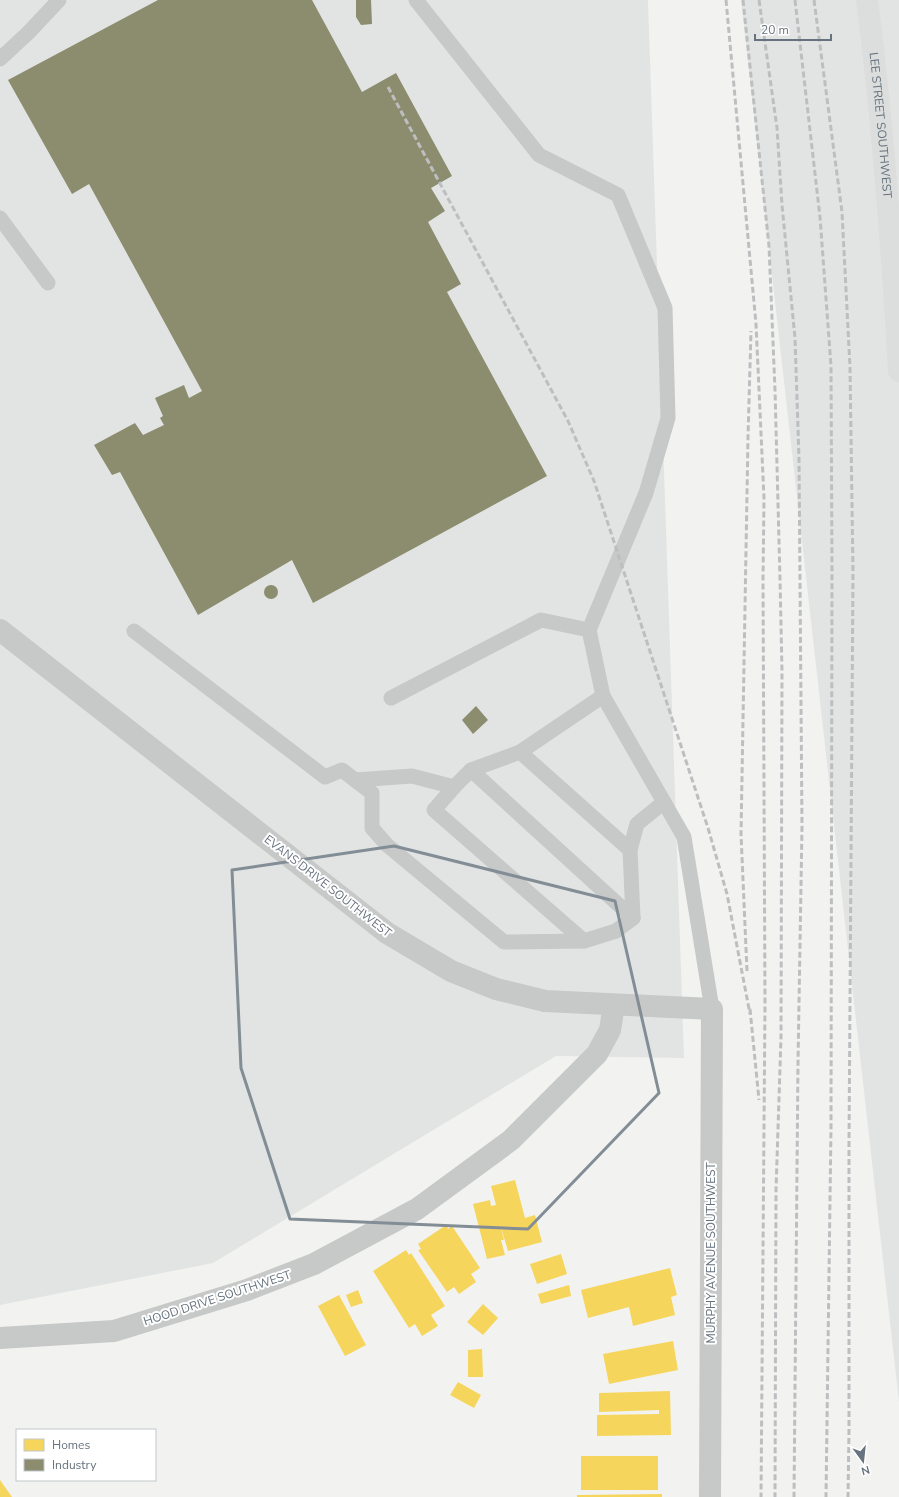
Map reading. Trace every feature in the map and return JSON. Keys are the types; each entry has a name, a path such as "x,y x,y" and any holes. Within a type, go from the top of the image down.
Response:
{"main road":[{"name":"LEE STREET SOUTHWEST","path":"867,0 891,238 899,371"}],"street":[{"name":"EVANS DRIVE SOUTHWEST","path":"0,630 387,933 451,970 496,989 545,1001 712,1009"},
{"name":"HOOD DRIVE SOUTHWEST","path":"0,1338 114,1331 240,1293 314,1264 417,1209 511,1140 597,1054 610,1030 614,1005"},
{"name":"MURPHY AVENUE SOUTHWEST","path":"710,1497 712,1009"}],"lane":[{"path":"0,59 28,33 59,0"},
{"path":"416,0 539,155 618,195 665,308 668,418 646,493 589,630 603,696 684,837 712,1009"},
{"path":"0,218 48,283"},
{"path":"391,698 540,620 589,630"},
{"path":"134,630 325,777 342,770 372,793 372,828 387,845 504,942 584,941 616,931 632,918"},
{"path":"584,941 434,810 471,770 520,752 603,696"},
{"path":"520,752 630,850"},
{"path":"471,770 632,918"},
{"path":"355,780 412,776 454,787"},
{"path":"632,918 630,850 637,824 664,802"}],"highlighted area":[{"path":"394,846 615,901 659,1093 528,1229 290,1219 241,1068 232,870"}],"shaded area":[{"path":"0,0 648,0 684,1058 556,1056 213,1263 0,1305"},
{"path":"741,0 899,0 899,1402"}],"building: Homes":[{"path":"515,1180 525,1218 535,1215 542,1242 508,1251 500,1224 504,1240 501,1240 505,1255 487,1259 473,1204 490,1200 491,1206 496,1205 491,1186"},
{"path":"446,1225 448,1229 452,1226 480,1268 471,1274 476,1282 459,1294 454,1287 447,1292 418,1250 421,1249 418,1244"},
{"path":"406,1250 409,1255 411,1253 445,1306 431,1315 438,1326 422,1336 415,1324 409,1328 373,1271"},
{"path":"561,1254 567,1274 537,1284 530,1264"},
{"path":"670,1268 677,1295 671,1297 675,1315 633,1326 629,1307 588,1318 581,1290"},
{"path":"569,1285 571,1296 541,1304 538,1294"},
{"path":"358,1290 363,1303 351,1307 346,1295"},
{"path":"339,1295 366,1345 345,1356 318,1306"},
{"path":"483,1304 498,1318 483,1335 467,1322"},
{"path":"673,1341 678,1370 609,1384 603,1354"},
{"path":"482,1349 483,1377 468,1377 468,1350"},
{"path":"458,1382 481,1395 474,1408 450,1395"},
{"path":"670,1391 671,1435 597,1436 597,1415 659,1414 659,1410 599,1412 599,1393"},
{"path":"581,1456 658,1456 658,1490 581,1490"},
{"path":"0,1480 12,1497 0,1497"},
{"path":"662,1494 662,1497 577,1497 577,1495"}],"building: Industry":[{"path":"158,0 312,0 362,92 396,73 452,176 431,188 445,211 428,222 461,284 447,292 547,476 313,603 292,560 198,615 120,472 112,475 94,445 135,423 143,435 164,425 160,418 163,416 155,398 184,385 189,398 202,391 89,184 72,194 8,80"},
{"path":"356,0 371,0 372,24 361,25 356,17"},
{"path":"271,585 276,587 278,592 276,597 271,599 266,597 264,592 266,587"},
{"path":"476,706 488,720 473,734 462,720"}],"railway":[{"path":"726,0 756,324 764,498 765,1003 761,1497"},
{"path":"743,0 769,246 775,390 782,671 781,1037 776,1190 775,1497"},
{"path":"759,0 777,128 782,205 795,338 799,458 802,826 794,1497"},
{"path":"795,0 820,217 831,366 831,1127 826,1497"},
{"path":"814,0 842,212 850,367 853,572 848,1497"},
{"path":"388,87 568,421 594,481 708,828 727,894 750,1014"},
{"path":"747,971 741,834 751,331"},
{"path":"750,1009 759,1100"}]}
